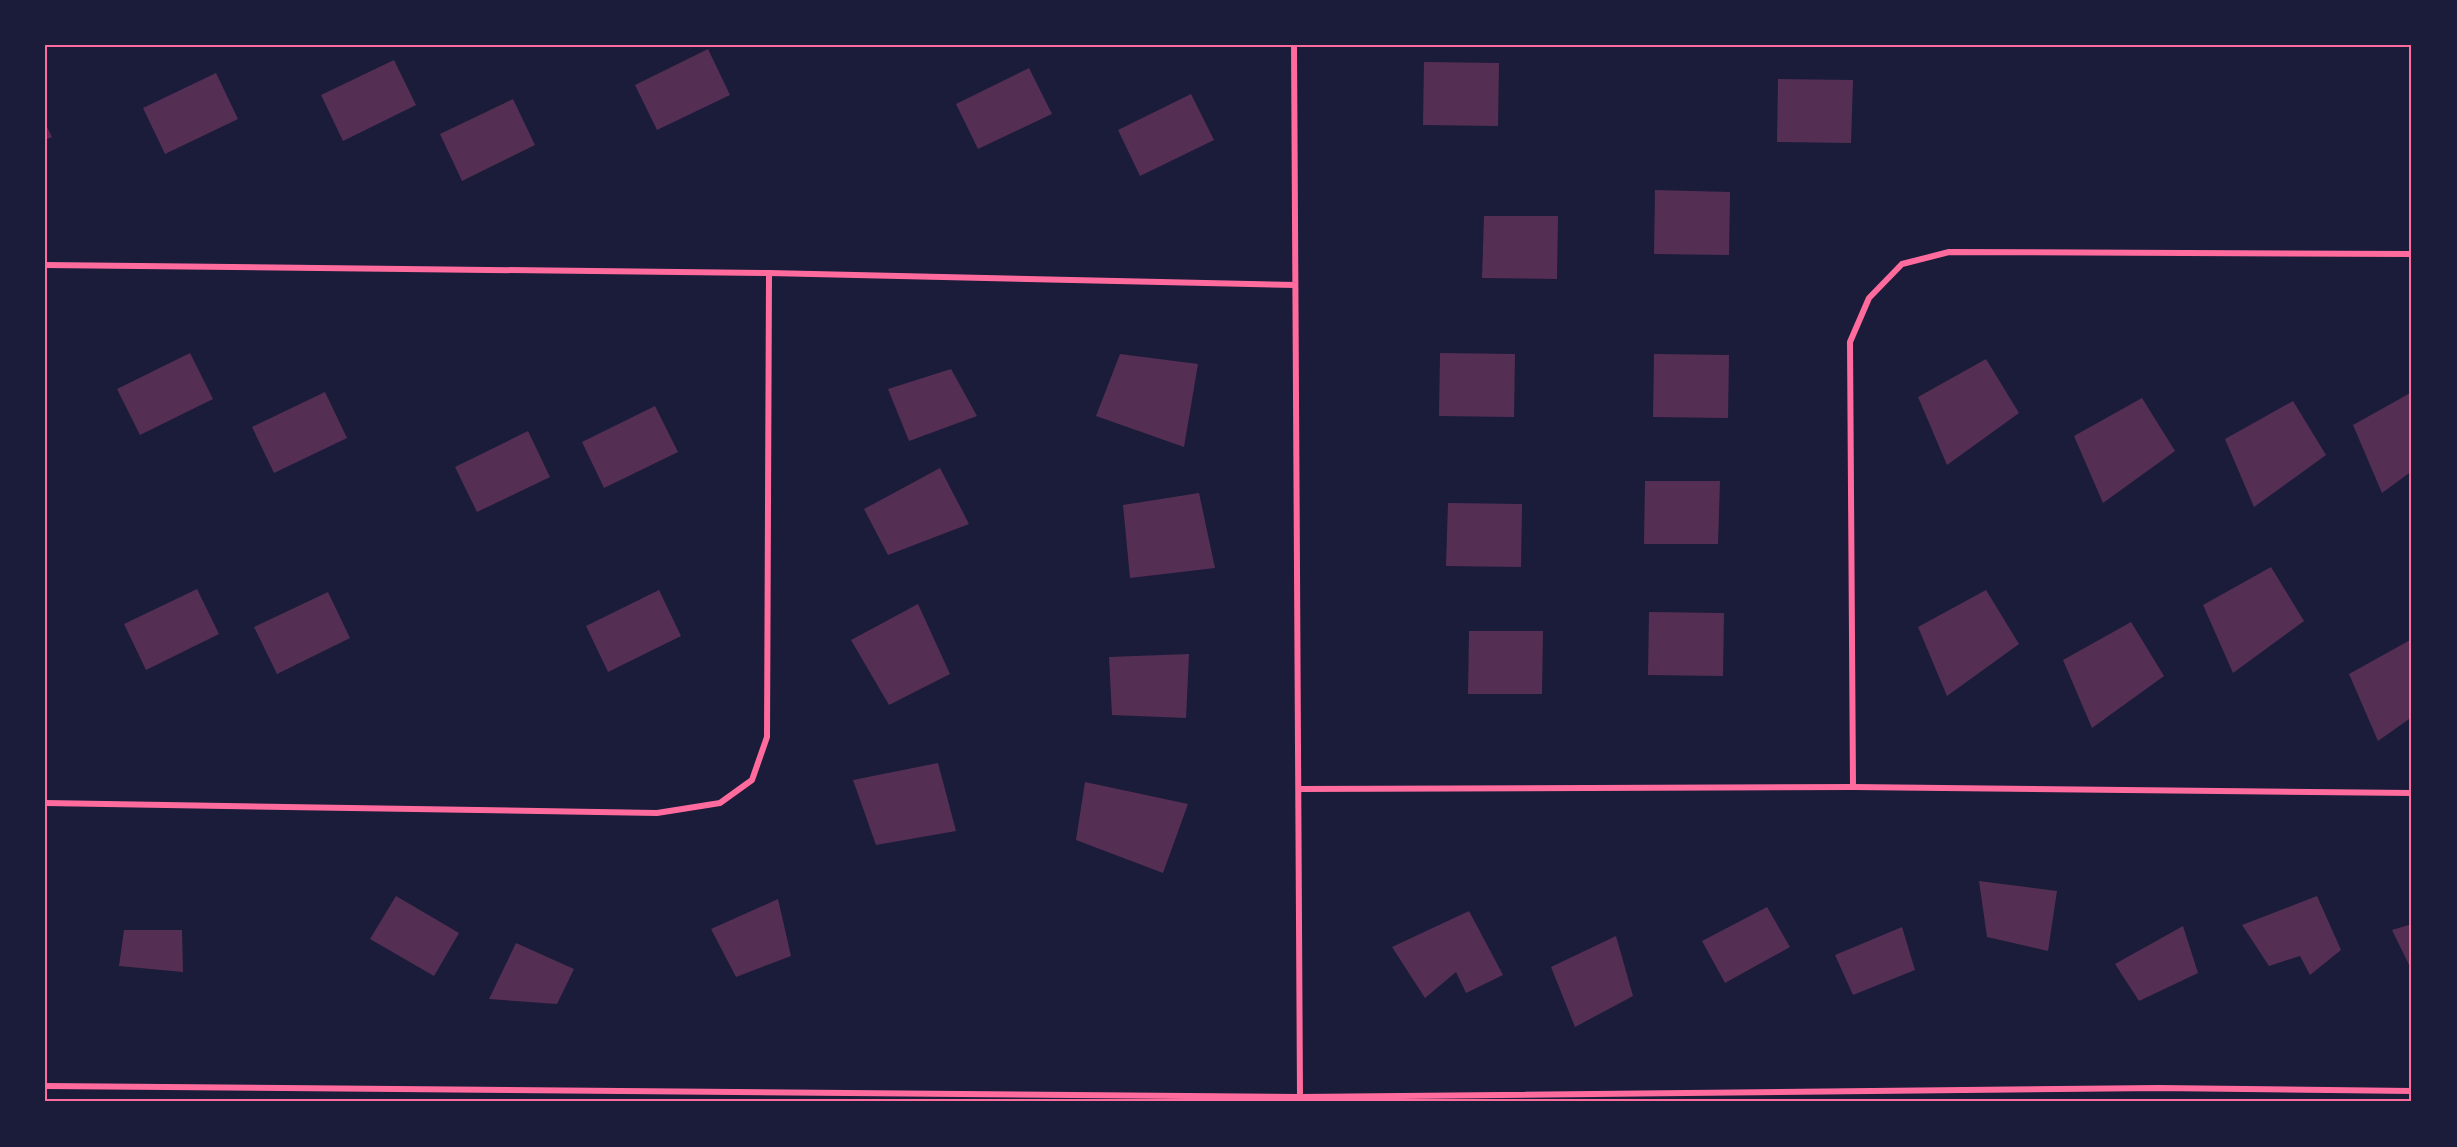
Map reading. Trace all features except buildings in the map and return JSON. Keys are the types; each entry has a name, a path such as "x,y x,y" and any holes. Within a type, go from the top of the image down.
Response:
{"street":[{"path":"1294,45 1300,1097"},
{"path":"1853,787 1850,342 1869,298 1902,264 1949,252 2412,254"},
{"path":"45,265 769,273 1296,285"},
{"path":"45,803 657,813 720,803 752,780 767,737 769,273"},
{"path":"1299,789 1853,787 2412,793"},
{"path":"45,1086 1300,1097 2159,1088 2412,1091"}]}
